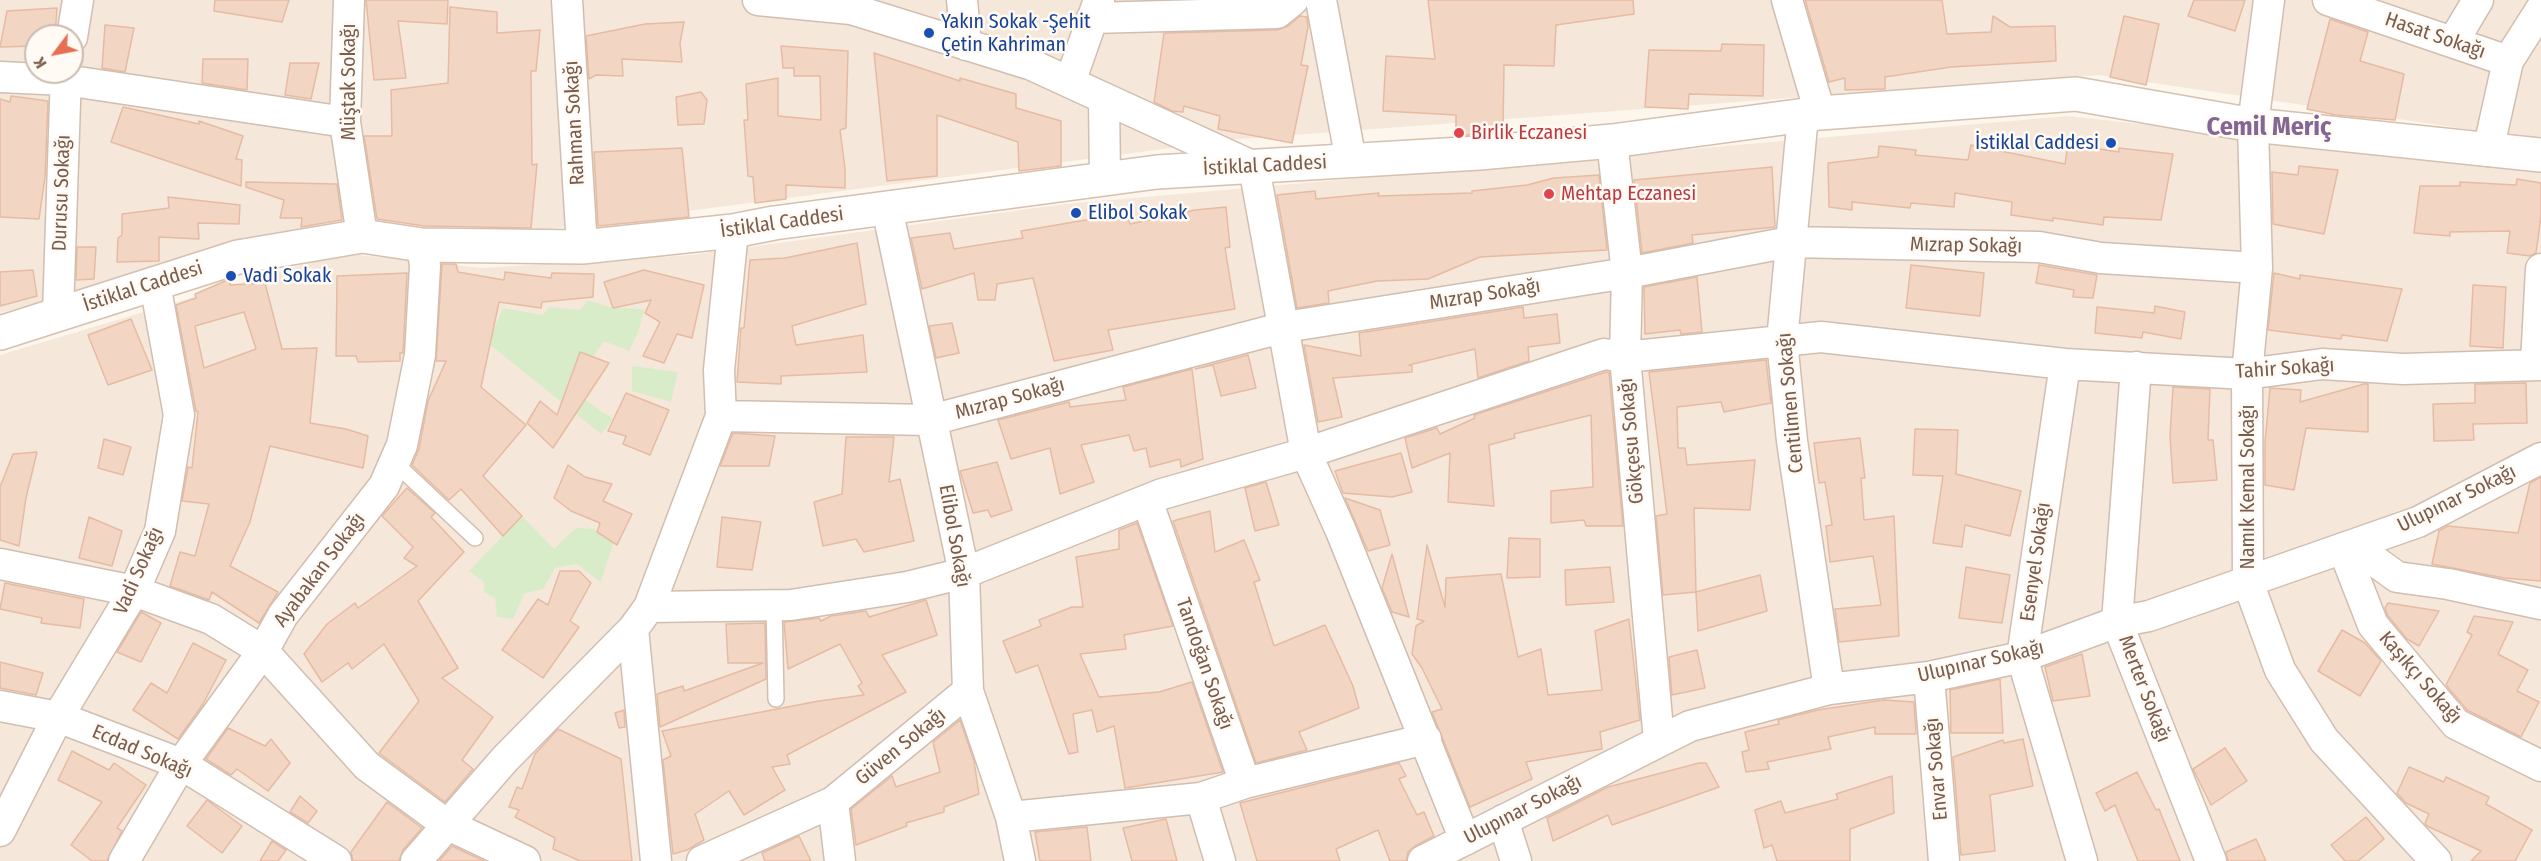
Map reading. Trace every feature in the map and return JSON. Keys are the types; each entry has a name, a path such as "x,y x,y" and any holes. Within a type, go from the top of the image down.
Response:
{"street":[{"path":"74,24 78,0"},
{"name":"Müştak Sokağı","path":"350,0 345,122 362,236"},
{"name":"Rahman Sokağı","path":"567,0 582,247"},
{"path":"758,0 849,4 966,45 1032,65 1254,167 1285,327 1306,453 1341,531 1465,840"},
{"path":"962,0 966,45"},
{"path":"1070,82 1095,9 1276,14 1293,0"},
{"path":"1321,0 1351,161"},
{"path":"1787,0 1812,114"},
{"name":"Namık Kemal Sokağı","path":"2269,0 2253,124 2257,268 2247,374 2248,582 2280,670 2324,740 2436,861"},
{"name":"Hasat Sokağı","path":"2328,0 2508,61"},
{"path":"2453,42 2478,0"},
{"path":"2488,151 2508,61 2541,9"},
{"path":"0,77 24,77"},
{"path":"84,79 345,122"},
{"name":"Durusu Sokağı","path":"58,314 65,84"},
{"name":"İstiklal Caddesi","path":"0,333 238,257 362,236 422,245 582,247 733,231 1157,172 1351,161 1612,141 1812,114 2076,94 2253,124 2541,155"},
{"path":"1104,98 1105,179"},
{"name":"Centilmen Sokağı","path":"1812,114 1790,242 1782,341 1792,441 1829,689"},
{"name":"Gökçesu Sokağı","path":"1612,141 1627,273 1625,357 1659,741"},
{"name":"Elibol Sokağı","path":"887,208 964,573 968,691 1011,817 1020,861"},
{"path":"416,861 446,824 641,618 721,416 719,370 733,231"},
{"name":"Mızrap Sokağı","path":"721,416 931,420 1285,327 1627,273 1790,242 2039,248 2101,258 2257,268"},
{"name":"Ayabakan Sokağı","path":"124,861 181,765 263,651 283,615 384,486 402,445 420,355 425,266 422,245"},
{"path":"2538,364 2541,269"},
{"name":"Vadi Sokağı","path":"0,831 58,717 134,591 160,531 179,415 154,284"},
{"name":"Tahir Sokağı","path":"641,618 791,605 907,587 964,573 1147,500 1306,453 1604,354 1625,357 1821,337 2065,364 2247,374 2322,364 2403,369 2538,364"},
{"name":"Esenyel Sokağı","path":"2065,364 2022,657 2082,861"},
{"name":"Merter Sokağı","path":"2136,367 2117,622 2211,861"},
{"name":"Ulupınar Sokağı","path":"1423,861 1690,726 1829,689 1929,677 2022,657 2117,622 2149,616 2418,522 2541,458"},
{"name":"Tandoğan Sokağı","path":"1147,500 1245,783"},
{"path":"2348,547 2397,577 2448,584 2541,604"},
{"name":"Kaşıkçı Sokağı","path":"2348,547 2373,625 2456,724 2541,766"},
{"path":"0,564 134,591 212,619 263,651 367,766 446,824 525,861"},
{"path":"641,618 656,861"},
{"name":"Envar Sokağı","path":"1929,677 1944,861"},
{"name":"Güven Sokağı","path":"702,861 833,802 968,691"},
{"name":"Ecdad Sokağı","path":"0,706 58,717 181,765 336,861"},
{"path":"1011,817 1201,798 1245,783 1426,739"},
{"path":"1201,798 1220,861"},
{"path":"833,802 840,861"},
{"path":"1503,820 1516,861"}],"lane":[{"path":"394,462 475,538"},
{"path":"774,605 776,699"}],"shaded area":[{"path":"0,0 2541,0 2541,140 2099,75 1240,139 535,231 344,216 0,313"},
{"path":"2068,116 2541,169 2541,861 0,861 0,355 341,253 482,268 690,255 1065,204"}],"green space":[{"path":"588,300 613,308 644,309 639,330 629,351 604,341 593,357 580,352 566,387 613,419 601,434 488,343 503,308 543,315 549,307 580,310"},
{"path":"632,366 678,372 671,402 632,391"},
{"path":"522,516 554,549 576,528 594,529 613,543 601,582 577,564 555,568 543,589 524,594 513,619 497,617 495,598 484,592 484,582 469,571"}],"building":[{"path":"215,0 289,0 282,22 214,11"},
{"path":"366,0 448,0 447,24 398,21 406,78 374,80"},
{"path":"1428,0 1633,0 1634,14 1556,25 1554,66 1504,65 1503,132 1456,136 1456,115 1383,111 1386,56 1435,59"},
{"path":"1805,0 1942,0 1947,34 1991,32 1993,16 2010,27 2055,26 2056,61 1951,67 1885,77 1885,89 1845,90 1845,78 1829,82"},
{"path":"2194,0 2245,0 2235,31 2188,16"},
{"path":"450,7 497,12 497,33 540,30 536,71 531,71 532,165 537,164 531,228 424,226 377,219 364,136 392,136 391,90 448,83"},
{"path":"57,8 56,24 24,24 24,46 0,47 7,11"},
{"path":"1300,16 1307,17 1308,27 1301,65 1308,66 1292,143 1218,129 1220,116 1184,106 1183,112 1172,111 1154,102 1164,33 1277,30 1288,26"},
{"path":"2124,16 2159,24 2146,85 2110,77"},
{"path":"2330,19 2368,32 2360,61 2404,74 2395,120 2336,115 2307,109"},
{"path":"684,22 680,43 682,62 622,59 623,76 596,75 589,79 586,36 645,24"},
{"path":"105,25 134,28 125,72 102,68"},
{"path":"1722,44 1764,45 1763,96 1689,94 1688,109 1645,107 1649,50 1721,51"},
{"path":"781,46 848,51 846,128 840,130 845,188 786,185 786,199 755,203 753,177 748,176 744,120 748,120 746,84 778,78 778,116 821,120 820,76 794,76 794,68 783,68"},
{"path":"874,53 960,81 960,78 1016,94 1016,108 1061,121 1061,166 1019,171 1018,142 937,115 937,176 887,181"},
{"path":"203,59 248,59 247,90 202,83"},
{"path":"290,63 319,63 311,99 285,95"},
{"path":"701,92 707,100 704,124 678,125 676,97"},
{"path":"11,96 48,101 45,177 39,219 0,217 0,99 10,102"},
{"path":"123,107 199,124 199,121 243,136 236,159 242,160 241,186 111,142"},
{"path":"2068,144 2119,152 2119,148 2173,154 2161,220 2104,217 2103,225 2053,218 2053,221 2011,215 2012,202 1955,193 1954,207 1911,203 1910,208 1852,202 1852,210 1829,207 1828,163 1878,157 1879,146 1916,150 1915,155 1968,160 1971,145 2065,164"},
{"path":"682,148 689,217 598,226 594,152"},
{"path":"2299,166 2338,170 2324,234 2273,224 2272,172 2298,175"},
{"path":"1772,167 1775,227 1692,235 1693,243 1642,253 1634,180"},
{"path":"1599,175 1607,250 1480,257 1428,279 1377,281 1328,291 1329,303 1297,308 1277,195 1315,191 1316,199 1379,193 1378,196 1472,193 1472,191 1527,185 1554,178"},
{"path":"2517,179 2541,183 2541,216 2536,253 2530,256 2507,253 2510,231 2450,232 2450,236 2414,233 2420,186 2460,186 2460,182 2516,185"},
{"path":"246,182 337,184 342,220 301,227 302,218 280,218 284,200 246,187"},
{"path":"168,197 240,205 239,224 198,223 199,239 159,237 159,261 117,262 118,238 122,235 122,214 169,208"},
{"path":"1226,207 1230,247 1225,248 1235,309 1108,330 1113,350 1054,361 1033,278 997,284 995,300 978,300 974,273 922,289 911,238 950,233 954,249 1023,238 1021,231 1086,220 1127,215 1130,224 1195,210"},
{"path":"857,243 866,304 792,326 796,345 863,335 867,372 781,376 781,384 737,382 750,260 785,258"},
{"path":"77,247 96,247 94,279 76,280"},
{"path":"442,264 456,264 458,272 504,280 505,272 551,278 552,273 594,274 593,297 542,302 541,308 499,302 481,387 526,425 483,476 522,516 503,536 461,489 449,500 412,465 419,449 428,401 446,361 436,361"},
{"path":"1911,265 1984,273 1980,316 1906,308"},
{"path":"2039,265 2097,275 2093,298 2073,297 2074,290 2036,283"},
{"path":"33,270 37,296 0,306 0,272"},
{"path":"644,270 704,285 692,338 677,334 664,363 643,356 660,322 645,313 651,300 613,308 604,282"},
{"path":"407,273 403,353 400,353 400,361 358,362 356,356 336,356 337,276"},
{"path":"2274,273 2300,279 2300,275 2402,289 2387,341 2342,335 2341,339 2268,330"},
{"path":"1697,277 1702,332 1681,334 1680,330 1645,334 1644,287"},
{"path":"230,279 230,285 265,283 282,349 317,348 310,423 346,429 368,436 363,468 270,446 250,522 230,566 278,592 259,623 212,592 209,600 170,586 180,552 195,556 209,504 182,501 188,467 192,468 198,412 176,305 196,298 195,294","holes":["244,312 256,349 204,368 195,326"]},
{"path":"2473,285 2506,287 2503,348 2470,346"},
{"path":"2155,306 2185,312 2181,339 2143,332 2142,338 2095,333 2097,307 2154,313"},
{"path":"1523,307 1524,318 1557,314 1560,343 1528,347 1529,361 1478,378 1475,349 1409,365 1412,366 1412,372 1333,378 1342,417 1318,422 1304,345 1361,356 1359,333"},
{"path":"131,319 152,370 108,385 88,335"},
{"path":"952,323 959,353 936,358 929,326"},
{"path":"580,352 609,363 553,448 527,423 540,401 557,415"},
{"path":"1248,355 1256,388 1221,396 1213,365 1195,369"},
{"path":"1766,360 1771,403 1724,412 1721,402 1677,407 1678,448 1685,448 1687,465 1755,460 1750,510 1694,508 1696,592 1663,595 1656,516 1667,514 1649,372"},
{"path":"1192,369 1203,459 1181,467 1180,459 1150,467 1146,448 1134,451 1129,435 1081,445 1094,482 1060,494 1050,448 1011,459 998,420 1069,402 1070,407 1126,400 1123,387"},
{"path":"1609,372 1623,526 1586,526 1584,520 1551,523 1551,491 1593,487 1591,415 1514,434 1515,438 1489,445 1494,506 1448,502 1450,453 1412,468 1405,438 1437,428 1440,434 1475,418 1474,415"},
{"path":"2526,383 2527,423 2473,424 2474,440 2434,441 2433,404 2475,403 2475,384"},
{"path":"2368,384 2368,432 2306,428 2294,490 2265,485 2265,442 2270,388 2301,390 2300,402"},
{"path":"2173,387 2210,389 2208,440 2213,440 2217,480 2173,483 2170,436"},
{"path":"626,393 669,410 650,455 623,444 626,436 608,431"},
{"path":"1915,429 1958,430 1956,474 2021,491 2010,536 1965,525 1962,547 1933,543 1943,476 1913,475"},
{"path":"733,433 775,436 769,466 720,466"},
{"path":"846,437 894,437 889,482 900,479 914,541 864,552 856,539 823,546 814,502 842,494"},
{"path":"1860,438 1865,478 1861,478 1864,520 1894,516 1899,636 1839,642 1835,609 1881,605 1873,556 1830,562 1826,526 1832,525 1825,482 1819,483 1814,443"},
{"path":"104,439 131,447 123,475 98,468"},
{"path":"37,452 26,498 19,546 0,540 0,487 13,454"},
{"path":"1401,453 1412,492 1392,497 1343,493 1335,471"},
{"path":"997,462 1012,510 991,517 988,510 973,513 960,471"},
{"path":"568,465 585,477 612,484 603,501 632,514 617,545 597,532 600,523 571,511 554,498"},
{"path":"2541,477 2541,581 2504,578 2432,564 2439,531 2448,526 2518,533 2530,483"},
{"path":"1266,482 1279,525 1255,531 1245,488"},
{"path":"407,488 435,513 431,517 464,552 418,601 458,668 442,678 493,717 462,760 473,769 445,802 379,753 419,701 384,644 352,669 348,663 322,682 304,654 327,624 355,603 358,608 417,566 404,558 413,547 382,516"},
{"path":"1345,498 1380,510 1390,545 1368,551"},
{"path":"1210,511 1215,552 1244,540 1260,580 1254,582 1274,646 1325,625 1353,686 1359,708 1299,732 1307,750 1256,763 1173,521"},
{"path":"89,517 122,531 112,566 79,558"},
{"path":"722,517 761,522 752,570 717,567"},
{"path":"1137,523 1173,626 1124,635 1126,649 1080,654 1099,697 1159,692 1192,682 1223,772 1125,788 1114,726 1097,732 1092,710 1073,714 1078,752 1069,754 1038,665 1016,673 1003,641 1041,626 1039,620 1072,607 1083,607 1076,557 1119,549 1119,530"},
{"path":"1509,538 1540,539 1540,577 1507,578"},
{"path":"1427,545 1445,607 1446,578 1501,574 1518,657 1541,649 1548,695 1602,690 1595,631 1629,619 1640,720 1600,732 1602,749 1526,762 1532,779 1470,807 1432,712 1442,709 1422,668 1412,654 1416,626 1424,621 1417,619"},
{"path":"1392,554 1409,617 1392,612 1382,588"},
{"path":"1610,567 1614,602 1566,605 1565,570"},
{"path":"1966,567 2010,575 2002,623 1959,618"},
{"path":"560,571 579,571 591,583 570,621 579,627 543,678 502,650 538,599 548,605"},
{"path":"1760,575 1767,611 1698,631 1696,592"},
{"path":"5,583 84,599 80,628 41,623 42,618 0,609"},
{"path":"926,600 937,635 882,655 906,692 787,755 790,764 772,767 785,790 744,815 729,791 695,814 704,840 687,850 673,854 663,760 671,756 662,731 819,701 864,695 858,686 862,683 840,644 788,669 784,622 819,618 821,621 831,616 866,611 869,617"},
{"path":"2388,603 2439,611 2419,646 2407,639 2388,616 2385,608"},
{"path":"141,612 161,623 141,662 117,652"},
{"path":"2474,616 2513,622 2498,654 2528,670 2517,691 2539,702 2521,737 2467,710 2446,685 2472,635 2467,632"},
{"path":"765,623 766,679 660,727 657,694 683,686 684,691 763,663 728,663 726,624"},
{"path":"2342,630 2365,643 2381,661 2360,696 2318,671"},
{"path":"193,643 226,660 203,704 178,739 133,710 151,683 167,693"},
{"path":"1697,650 1705,688 1672,695 1669,657"},
{"path":"2082,654 2090,696 2053,701 2045,667"},
{"path":"0,662 43,673 36,695 0,688"},
{"path":"2000,679 2003,733 1951,733 1950,690"},
{"path":"1884,700 1914,702 1916,734 1875,734 1875,727 1828,737 1831,749 1767,762 1769,769 1746,772 1742,752 1749,750 1745,732 1779,724 1778,720 1818,710"},
{"path":"624,710 625,727 619,728 615,713"},
{"path":"960,720 974,761 979,794 944,807 944,812 906,823 907,826 856,845 851,809 892,776 896,787 940,772 933,742"},
{"path":"228,728 265,746 271,739 290,763 268,791 237,769 231,775 206,759"},
{"path":"558,729 621,759 632,861 580,861 553,849 555,838 515,817 519,810 509,807 517,787 522,789 535,754"},
{"path":"2023,739 2033,786 1990,795 1995,851 1961,855 1953,757 2003,740 2004,743"},
{"path":"2225,748 2247,781 2211,805 2193,769"},
{"path":"72,751 109,770 114,763 146,785 117,828 122,831 107,861 92,861 71,845 102,802 58,780"},
{"path":"1399,763 1406,776 1399,779 1417,815 1424,812 1434,836 1408,852 1406,861 1390,861 1378,830 1336,849 1340,861 1257,861 1240,803"},
{"path":"1706,763 1719,787 1612,825 1608,815 1553,841 1547,818 1608,787"},
{"path":"2409,767 2444,782 2446,777 2489,797 2486,804 2532,830 2515,861 2471,861 2481,851 2427,826 2425,823 2429,814 2406,803 2397,793"},
{"path":"2137,772 2156,810 2159,809 2180,861 2138,861 2115,805 2105,811 2096,793"},
{"path":"1892,776 1894,813 1850,829 1850,861 1777,861 1772,845 1764,848 1755,810 1781,801 1785,813 1838,799 1836,794"},
{"path":"300,796 317,811 308,823 290,812"},
{"path":"207,800 242,826 222,853 187,826"},
{"path":"387,802 422,828 403,850 399,861 353,861 351,852"},
{"path":"2366,817 2384,839 2358,861 2345,861 2331,845"},
{"path":"1166,819 1177,861 1132,861 1123,828"},
{"path":"1087,827 1091,861 1040,861 1035,832"},
{"path":"799,836 811,861 765,861 762,853"},
{"path":"2256,839 2266,861 2228,861 2226,852"},
{"path":"272,841 286,850 278,861 260,861"},
{"path":"452,846 484,861 439,861"}],"place":[{"name":"Yakın Sokak -Şehit Çetin Kahriman","path":"929,33"},
{"name":"Birlik Eczanesi","path":"1459,133"},
{"name":"İstiklal Caddesi","path":"2111,143"},
{"name":"Mehtap Eczanesi","path":"1549,194"},
{"name":"Elibol Sokak","path":"1076,213"},
{"name":"Vadi Sokak","path":"231,276"}],"district":[{"name":"Cemil Meriç","path":"2269,128"}]}
